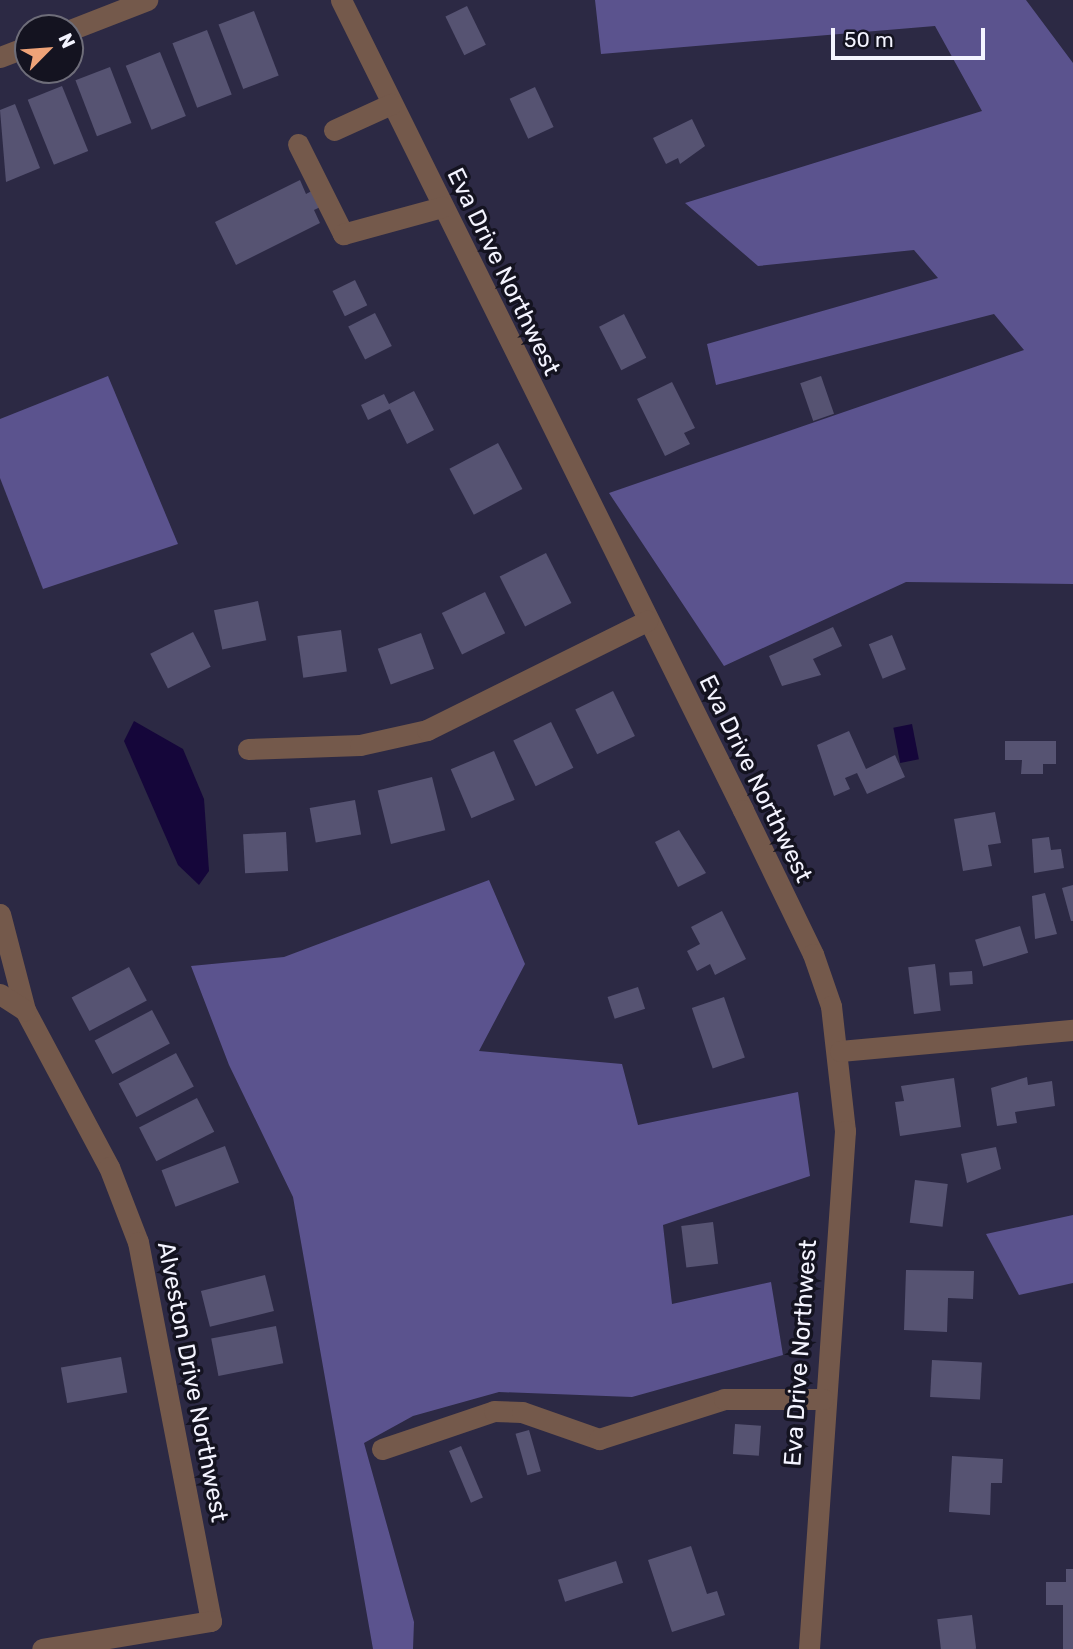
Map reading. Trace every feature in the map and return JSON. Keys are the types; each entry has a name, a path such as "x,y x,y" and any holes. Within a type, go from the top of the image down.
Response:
{"street":[{"path":"84,25 147,0"},
{"name":"Eva Drive Northwest","path":"341,0 813,954 840,1052 845,1131 823,1399 809,1649"},
{"path":"334,130 391,104"},
{"path":"298,144 343,234 442,207"},
{"path":"248,749 360,745 427,730 647,621"},
{"name":"Alveston Drive Northwest","path":"0,914 24,1010 109,1167 138,1242 211,1621 42,1649"},
{"name":"Alveston Drive Northwest","path":"0,994 24,1010"},
{"path":"840,1052 1073,1030"},
{"path":"382,1448 494,1412 522,1412 598,1438 724,1399 823,1399"}],"shaded area":[{"path":"595,0 1026,0 1073,63 1073,584 906,582 724,666 609,493 1024,350 994,314 716,385 707,344 938,278 914,250 758,266 685,203 982,111 935,26 601,54"},
{"path":"108,376 178,544 43,589 0,478 0,419"},
{"path":"134,721 183,749 204,799 209,871 199,885 178,865 124,741"},
{"path":"912,724 919,759 900,763 893,728"},
{"path":"489,880 525,964 479,1051 622,1064 638,1125 798,1092 810,1176 663,1225 672,1304 771,1282 783,1355 632,1397 499,1392 413,1416 364,1443 414,1622 413,1649 373,1649 293,1197 229,1065 191,966 284,957"},
{"path":"1073,1215 1073,1283 1019,1295 986,1234"}],"building":[{"path":"467,6 486,45 464,55 445,17"},
{"path":"254,11 279,75 243,89 219,25"},
{"path":"207,30 232,94 197,108 172,43"},
{"path":"160,52 186,116 152,130 126,66"},
{"path":"110,67 132,123 97,136 77,84 84,84 84,77"},
{"path":"62,86 88,151 54,165 28,100"},
{"path":"535,87 554,127 528,139 510,99"},
{"path":"15,104 40,168 6,182 0,110"},
{"path":"692,119 705,146 680,164 678,158 666,164 653,138"},
{"path":"300,180 306,194 323,185 331,202 314,210 320,223 236,265 215,222"},
{"path":"355,280 367,305 345,316 333,291"},
{"path":"375,313 392,346 365,360 348,327"},
{"path":"624,314 646,358 621,370 599,327"},
{"path":"821,376 834,414 813,421 800,383"},
{"path":"672,382 695,428 684,433 690,444 665,456 637,399"},
{"path":"414,391 434,430 407,444 390,409 368,420 361,405 384,394 389,404"},
{"path":"498,443 522,489 474,515 449,469"},
{"path":"546,553 571,603 525,627 500,577"},
{"path":"485,592 505,633 462,654 442,613"},
{"path":"258,601 266,640 222,649 214,610"},
{"path":"833,627 842,646 813,659 821,675 782,686 769,656"},
{"path":"341,630 347,672 303,678 297,636"},
{"path":"193,632 211,667 168,689 150,654"},
{"path":"421,633 434,669 391,684 378,649"},
{"path":"892,635 906,669 883,679 869,644"},
{"path":"613,691 635,736 597,754 575,709"},
{"path":"551,722 573,768 536,786 513,740"},
{"path":"849,731 866,769 895,755 905,777 867,794 857,773 845,778 850,789 834,796 817,745"},
{"path":"1005,741 1056,741 1056,764 1043,764 1043,774 1021,774 1022,760 1005,760"},
{"path":"494,751 515,800 471,818 451,769"},
{"path":"432,777 445,830 391,844 378,791"},
{"path":"355,800 361,834 316,842 310,808"},
{"path":"995,812 1001,843 988,845 992,866 963,871 954,819"},
{"path":"679,830 706,873 678,887 655,842"},
{"path":"286,832 288,871 245,873 243,834"},
{"path":"1049,837 1051,850 1061,849 1064,868 1034,873 1032,839"},
{"path":"1073,885 1073,921 1071,921 1062,888"},
{"path":"1045,893 1057,934 1035,939 1032,896"},
{"path":"722,911 746,959 715,975 710,964 697,971 687,951 700,944 691,927"},
{"path":"1020,926 1028,953 983,967 975,940"},
{"path":"935,964 941,1011 914,1014 908,967"},
{"path":"129,967 147,1001 89,1031 72,998"},
{"path":"972,971 973,984 950,986 949,973"},
{"path":"638,987 645,1009 615,1019 608,997"},
{"path":"724,997 745,1058 713,1069 692,1008"},
{"path":"152,1010 170,1044 112,1074 95,1041"},
{"path":"176,1053 194,1087 136,1117 119,1084"},
{"path":"1027,1077 1028,1085 1052,1081 1055,1106 1015,1112 1017,1123 997,1126 991,1088"},
{"path":"954,1078 961,1127 900,1136 895,1102 904,1101 901,1086"},
{"path":"197,1098 214,1132 156,1161 139,1128"},
{"path":"225,1146 239,1182 175,1207 162,1170"},
{"path":"996,1147 1001,1169 967,1183 961,1154"},
{"path":"915,1180 948,1184 943,1227 910,1223"},
{"path":"713,1222 718,1264 686,1268 681,1226"},
{"path":"906,1270 974,1271 973,1299 948,1298 947,1332 904,1330"},
{"path":"265,1275 274,1311 210,1327 201,1291"},
{"path":"276,1326 283,1363 218,1376 211,1339"},
{"path":"121,1357 127,1392 67,1403 61,1368"},
{"path":"932,1360 982,1363 980,1400 930,1397"},
{"path":"735,1424 761,1426 759,1456 733,1454"},
{"path":"529,1430 541,1471 527,1475 516,1434"},
{"path":"461,1446 483,1498 471,1503 449,1451"},
{"path":"952,1456 1003,1459 1002,1483 991,1483 990,1515 949,1512"},
{"path":"691,1546 707,1594 717,1591 725,1615 672,1632 648,1560"},
{"path":"616,1561 623,1583 565,1602 558,1580"},
{"path":"1066,1569 1073,1569 1073,1649 1063,1649 1063,1605 1046,1605 1046,1582 1066,1582"},
{"path":"972,1615 976,1649 941,1649 937,1619"}]}
